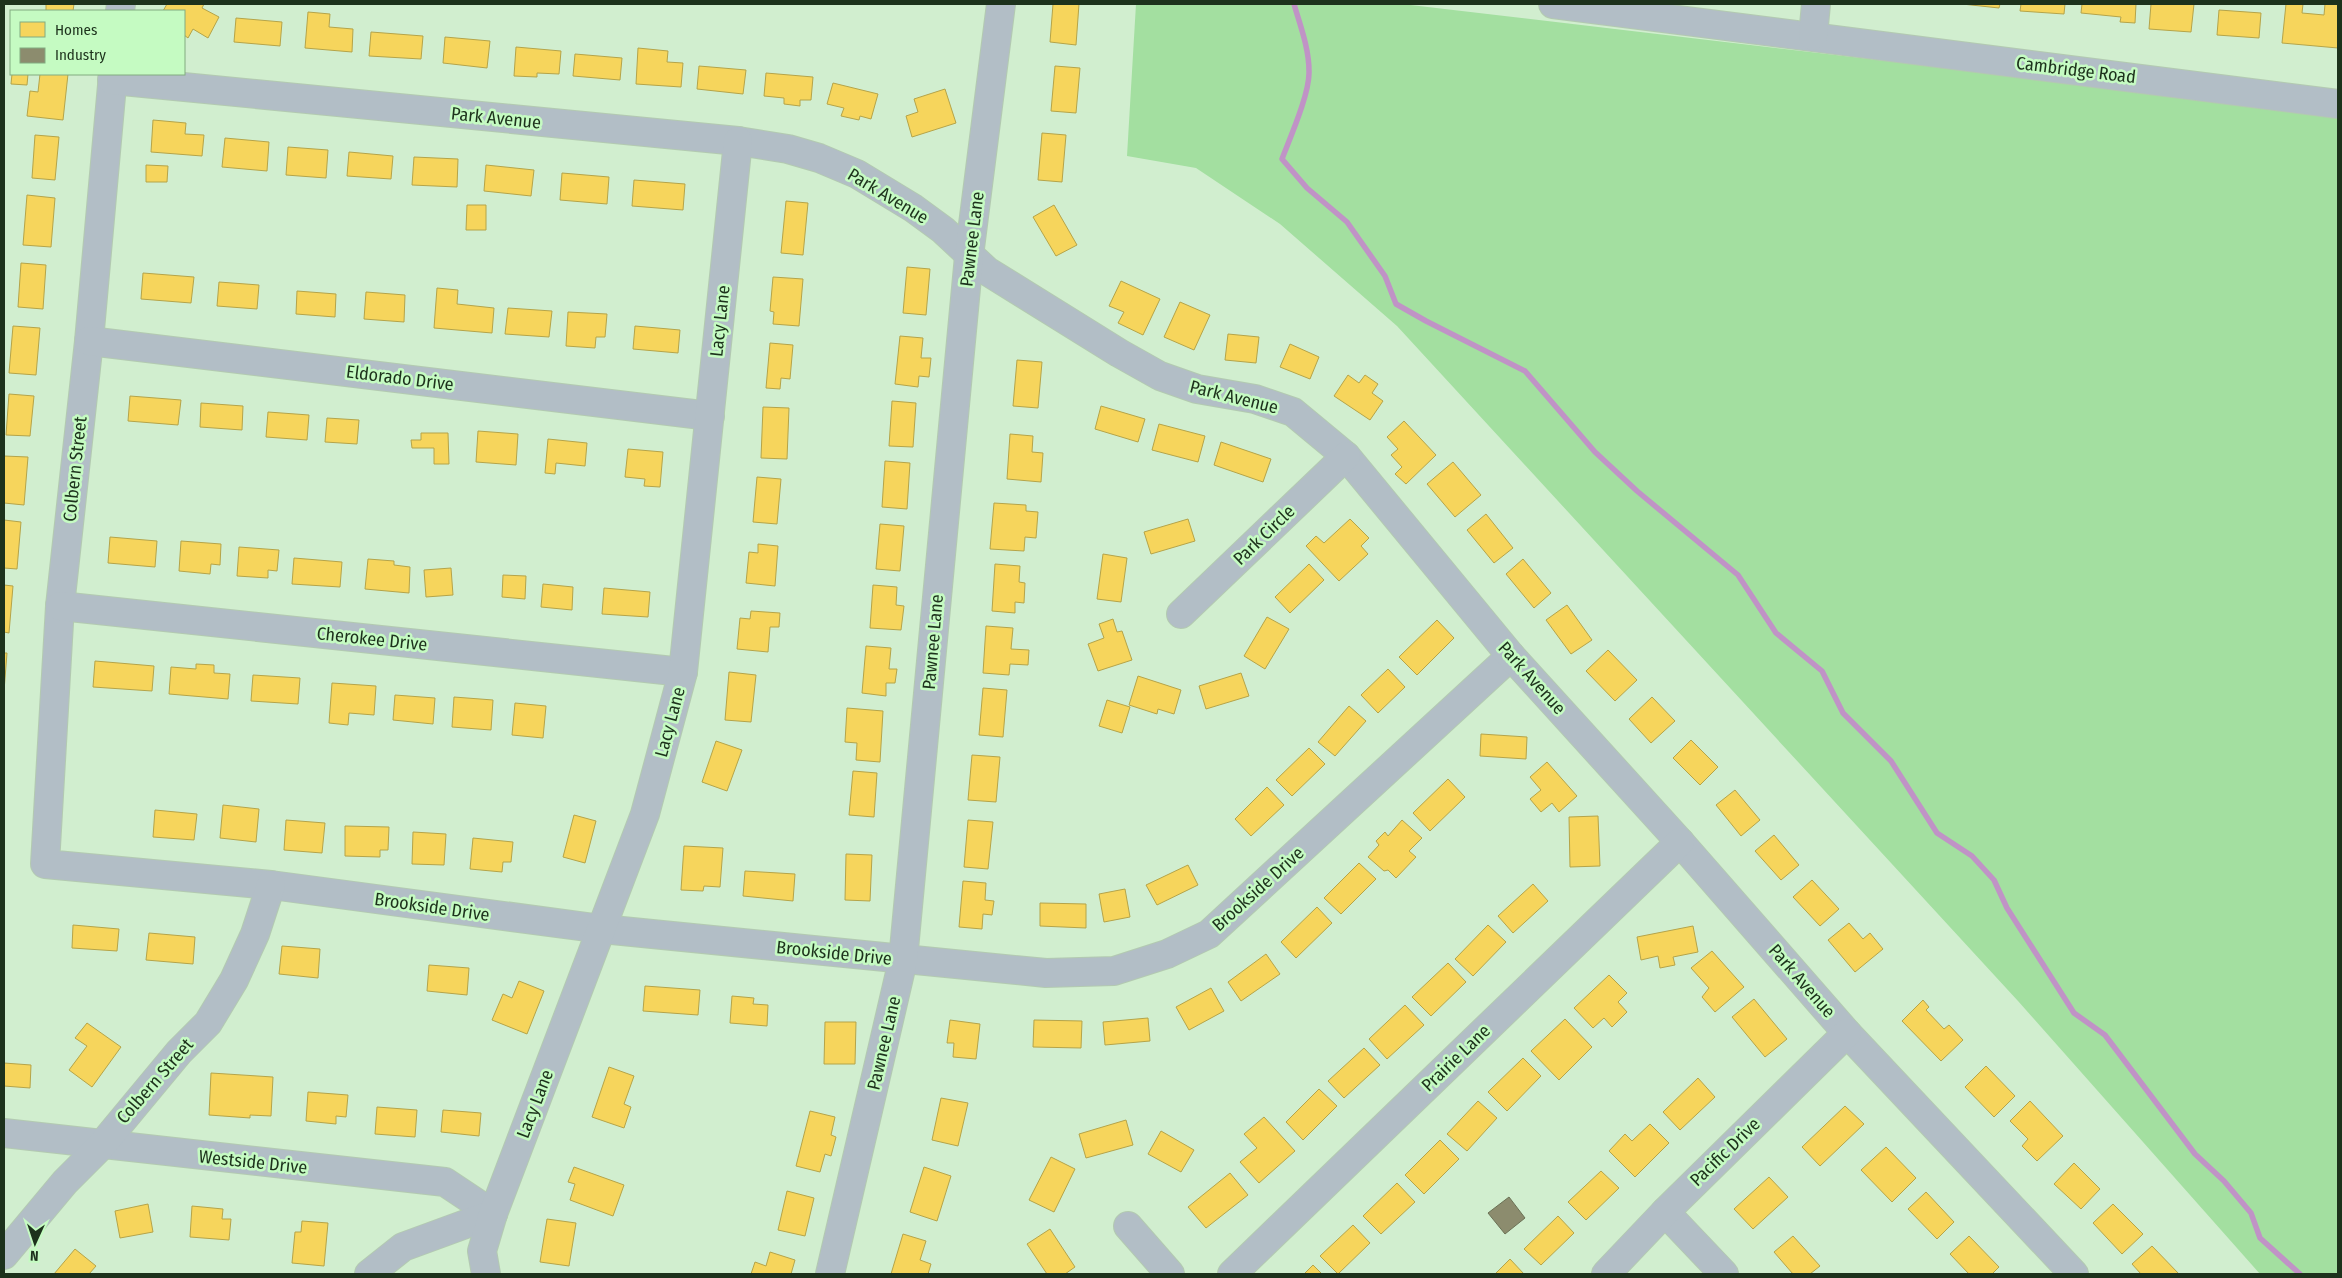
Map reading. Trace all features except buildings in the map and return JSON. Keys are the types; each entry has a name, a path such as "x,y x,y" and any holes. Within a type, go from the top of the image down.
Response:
{"street":[{"name":"Pawnee Lane","path":"830,1274 903,960 969,256 1001,4"},
{"name":"Cambridge Road","path":"1553,4 2338,104"},
{"path":"1813,36 1816,4"},
{"name":"Park Avenue","path":"113,77 738,141 788,148 819,158 857,174 913,208 943,230 987,271 1160,376 1198,390 1254,399 1293,412 1346,456 1511,656 1680,842 1847,1033 2074,1274"},
{"name":"Colbern Street","path":"45,864 60,606 89,341 113,77"},
{"name":"Lacy Lane","path":"486,1274 482,1251 493,1214 645,814 683,672 738,141"},
{"name":"Eldorado Drive","path":"89,341 710,416"},
{"name":"Park Circle","path":"1181,614 1346,456"},
{"name":"Cherokee Drive","path":"60,606 683,672"},
{"name":"Brookside Drive","path":"45,864 271,885 602,929 903,960 1046,973 1114,970 1167,954 1209,934 1511,656"},
{"name":"Prairie Lane","path":"1232,1274 1680,842"},
{"name":"Colbern Street","path":"4,1255 65,1182 101,1146 178,1052 208,1023 234,980 255,934 271,885"},
{"name":"Pacific Drive","path":"1606,1274 1665,1212 1847,1033"},
{"name":"Westside Drive","path":"4,1134 445,1182 493,1214"},
{"path":"1665,1212 1724,1274"},
{"path":"369,1274 403,1247 493,1214"},
{"path":"1128,1226 1170,1274"}],"green space":[{"path":"1136,4 1402,4 2338,114 2338,1274 2260,1274 2018,1001 1397,326 1280,224 1196,168 1127,156"}],"waterway":[{"path":"1294,4 1308,54 1309,71 1306,91 1299,115 1282,159 1307,188 1347,222 1385,276 1396,304 1525,371 1595,452 1637,491 1738,575 1776,633 1822,671 1843,713 1891,761 1937,833 1972,856 1994,880 2007,908 2074,1013 2105,1035 2195,1154 2224,1181 2251,1213 2260,1238 2300,1274"}]}
